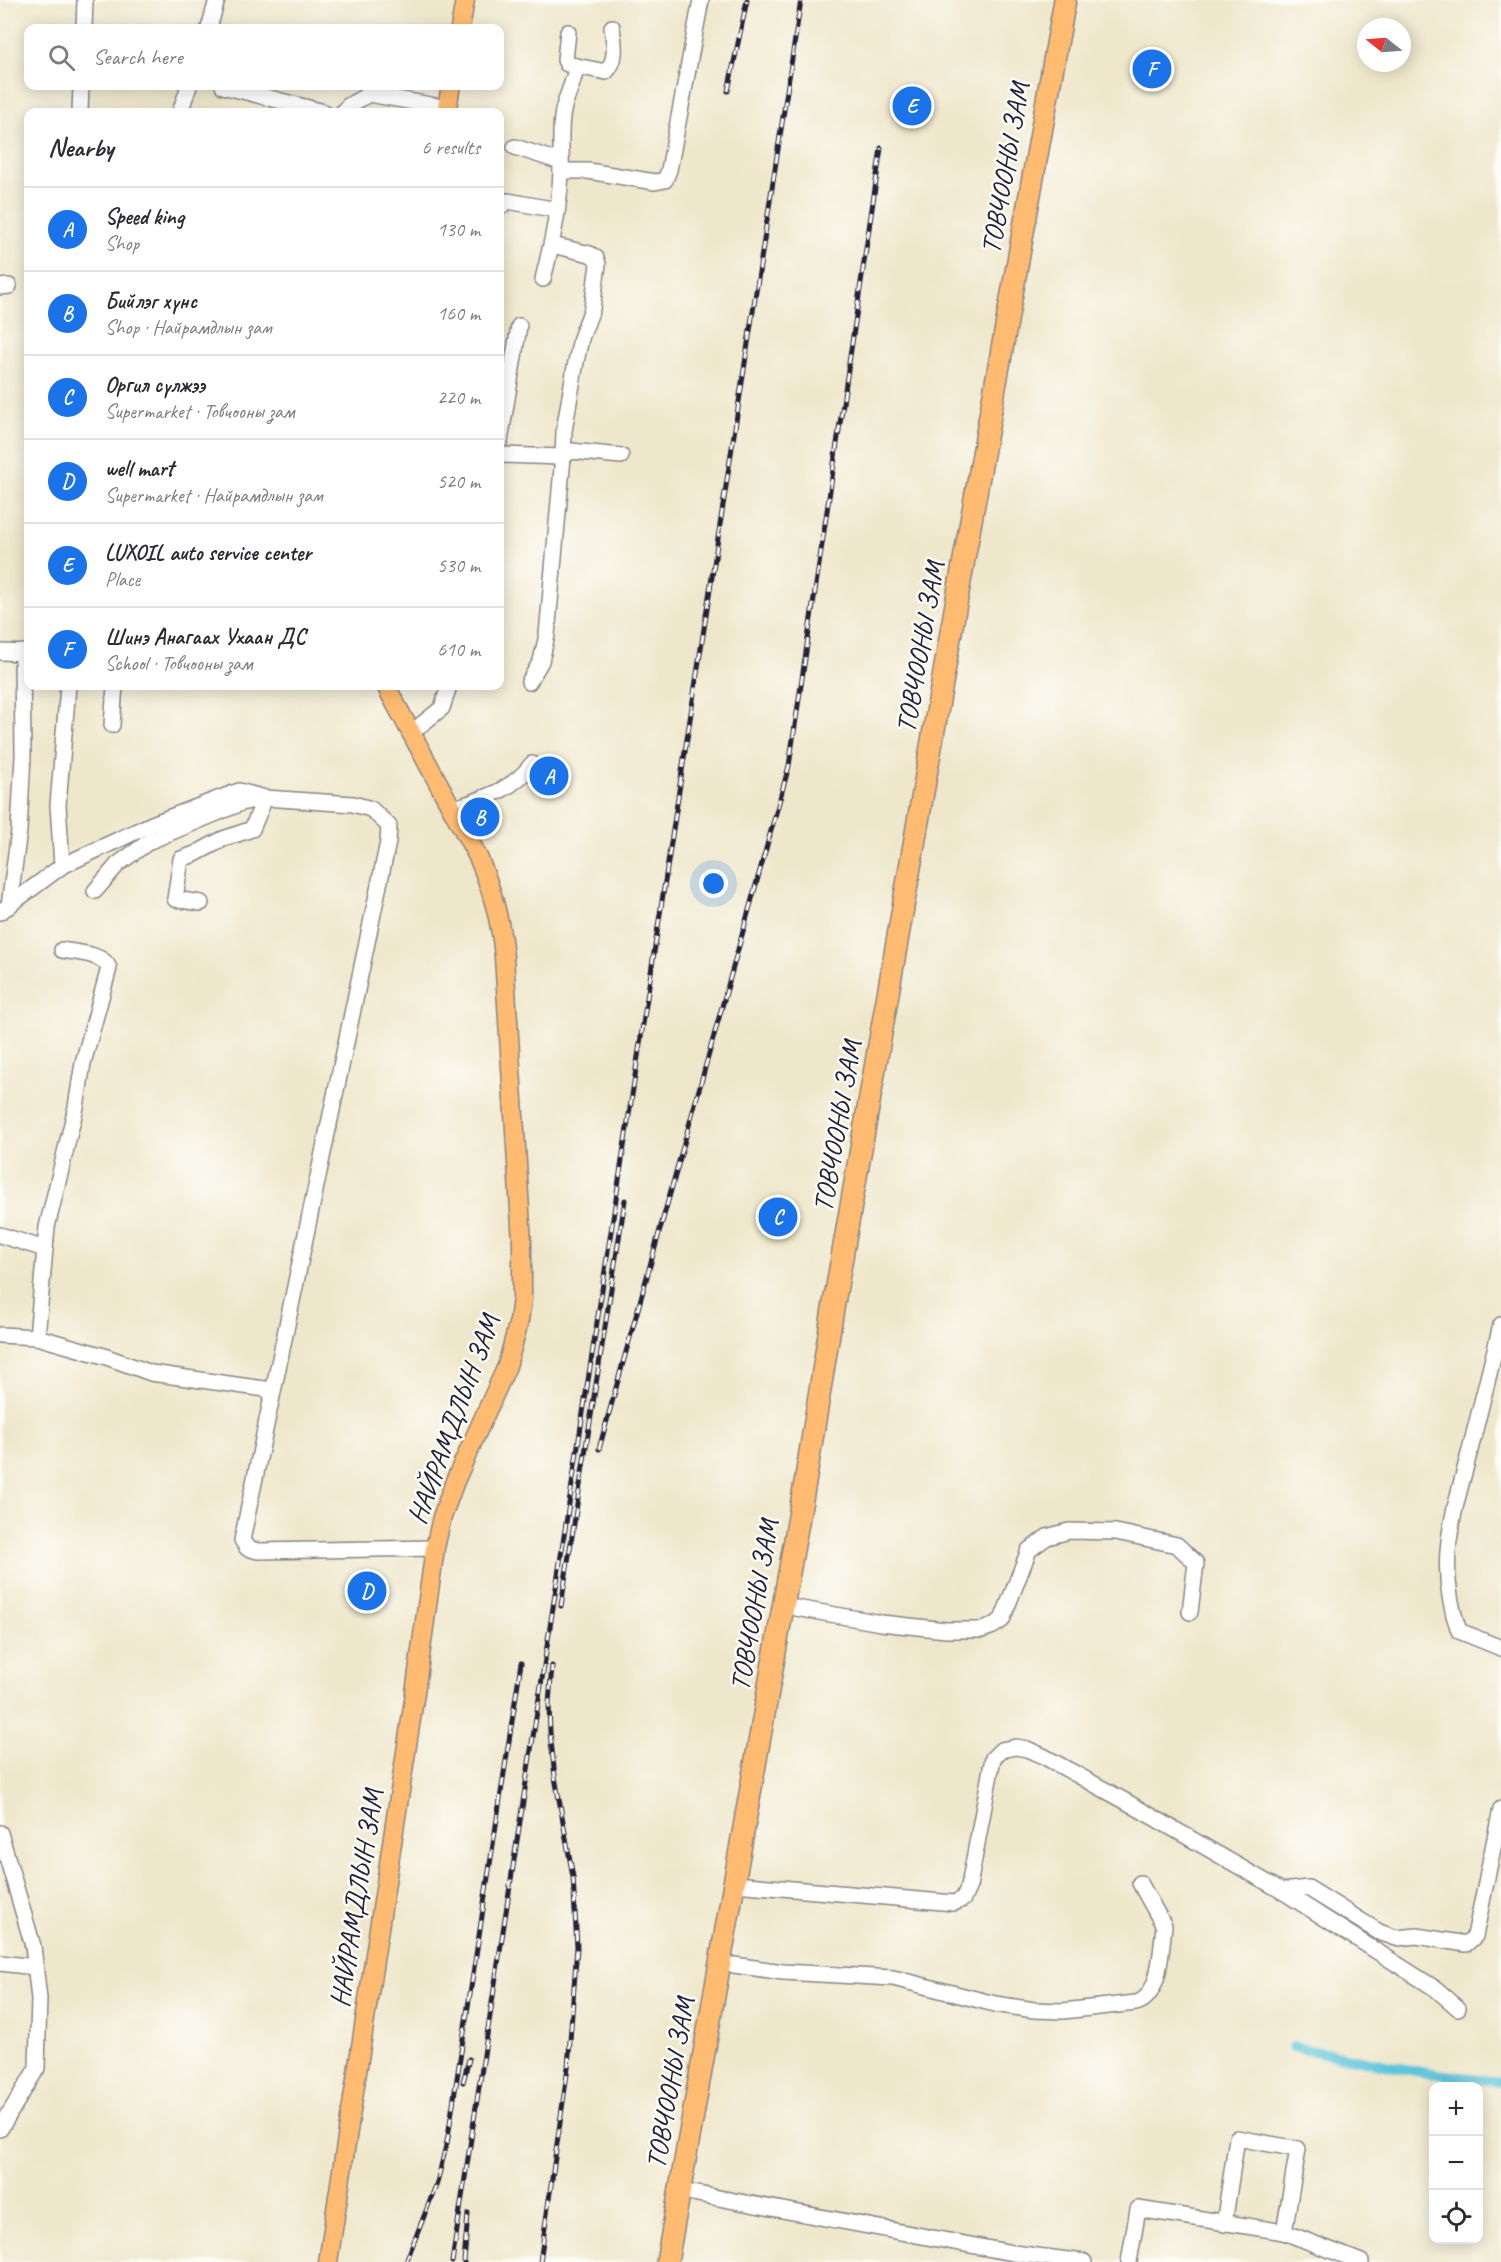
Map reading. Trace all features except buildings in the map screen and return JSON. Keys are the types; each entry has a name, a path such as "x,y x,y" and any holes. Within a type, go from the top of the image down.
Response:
{"highway":[{"name":"ТОВЧООНЫ ЗАМ","path":"681,2262 734,1965 741,1884 954,615 1065,0"},
{"name":"ТОВЧООНЫ ЗАМ","path":"667,2262 796,1608 976,564 1078,0"}],"main road":[{"path":"461,24 465,0"},
{"path":"446,108 450,90"},
{"name":"НАЙРАМДЛЫН ЗАМ","path":"328,2262 435,1548 451,1491 507,1366 519,1321 523,1276 503,941 488,881 453,809 388,690"}],"street":[{"path":"84,24 85,0"},
{"path":"210,24 217,0"},
{"path":"515,147 561,166 655,182 664,180 669,170 701,0"},
{"path":"568,32 565,60 567,64 606,72 611,67 615,54 612,27"},
{"path":"543,279 552,245 561,166 563,111 573,84 576,66"},
{"path":"80,108 81,90"},
{"path":"181,108 188,90"},
{"path":"239,90 308,108"},
{"path":"346,108 369,94 436,108"},
{"path":"504,204 508,201 556,210"},
{"path":"529,682 541,661 547,635 564,431 580,338 592,309 598,264 596,258 590,254 552,245"},
{"path":"504,417 519,326"},
{"path":"504,455 563,457 571,450 621,456"},
{"path":"0,651 24,652"},
{"path":"4,909 19,831 24,690"},
{"path":"62,866 58,805 68,690"},
{"path":"112,725 115,690"},
{"path":"412,732 442,708 448,690"},
{"path":"453,809 506,789 518,780 532,764"},
{"path":"4,909 62,866 152,824 239,791 265,798 353,804 371,810 389,826 390,834 242,1540 247,1548 258,1551 435,1548"},
{"path":"95,891 118,864 150,841 219,811 265,798"},
{"path":"201,903 175,899 181,859 223,839 252,829 265,798"},
{"path":"37,1337 47,1227 76,1107 83,1063 109,968 104,960 62,950"},
{"path":"0,1235 45,1249"},
{"path":"1501,1325 1448,1536 1447,1575 1450,1606 1459,1631 1501,1648"},
{"path":"0,1335 37,1337 104,1356 151,1373 272,1390"},
{"path":"796,1608 892,1624 946,1630 982,1630 1002,1620 1029,1550 1047,1537 1069,1531 1116,1532 1177,1545 1196,1563 1190,1612"},
{"path":"741,1884 954,1903 963,1899 969,1886 993,1758 1001,1750 1016,1747 1043,1756 1282,1892 1436,1989 1458,2008"},
{"path":"1282,1892 1308,1888 1379,1932 1396,1938 1417,1935 1466,1944 1475,1936 1501,1809"},
{"path":"0,1833 33,1946 39,1999 37,2068 0,2129"},
{"path":"734,1965 783,1972 893,1978 995,2004 1034,2010 1063,2011 1136,2002 1146,1998 1154,1987 1164,1926 1140,1883"},
{"path":"0,1963 35,1967"},
{"path":"1224,2224 1237,2138 1298,2149 1284,2232"},
{"path":"692,2193 1014,2253 1084,2262"},
{"path":"1129,2262 1138,2209 1284,2232 1361,2262"}],"waterway":[{"path":"1293,2047 1421,2072 1501,2082"}],"railway":[{"path":"728,91 747,0"},
{"path":"452,2262 801,0"},
{"path":"599,1449 789,766 881,148"},
{"path":"561,1606 625,1200"},
{"path":"447,2143 521,1663"},
{"path":"540,2262 568,2067 577,1947 573,1877 555,1777 550,1732 549,1703 552,1666"},
{"path":"463,2082 469,2059"},
{"path":"406,2262 437,2183 448,2137"},
{"path":"464,2262 468,2214"}],"place":[{"name":"Шинэ Анагаах Ухаан ДС","path":"1152,69"},
{"name":"LUXOIL auto service center","path":"912,106"},
{"name":"Speed king","path":"549,776"},
{"name":"Бийлэг хүнс","path":"480,817"},
{"name":"Оргил сүлжээ","path":"778,1217"},
{"name":"well mart","path":"367,1591"}]}
